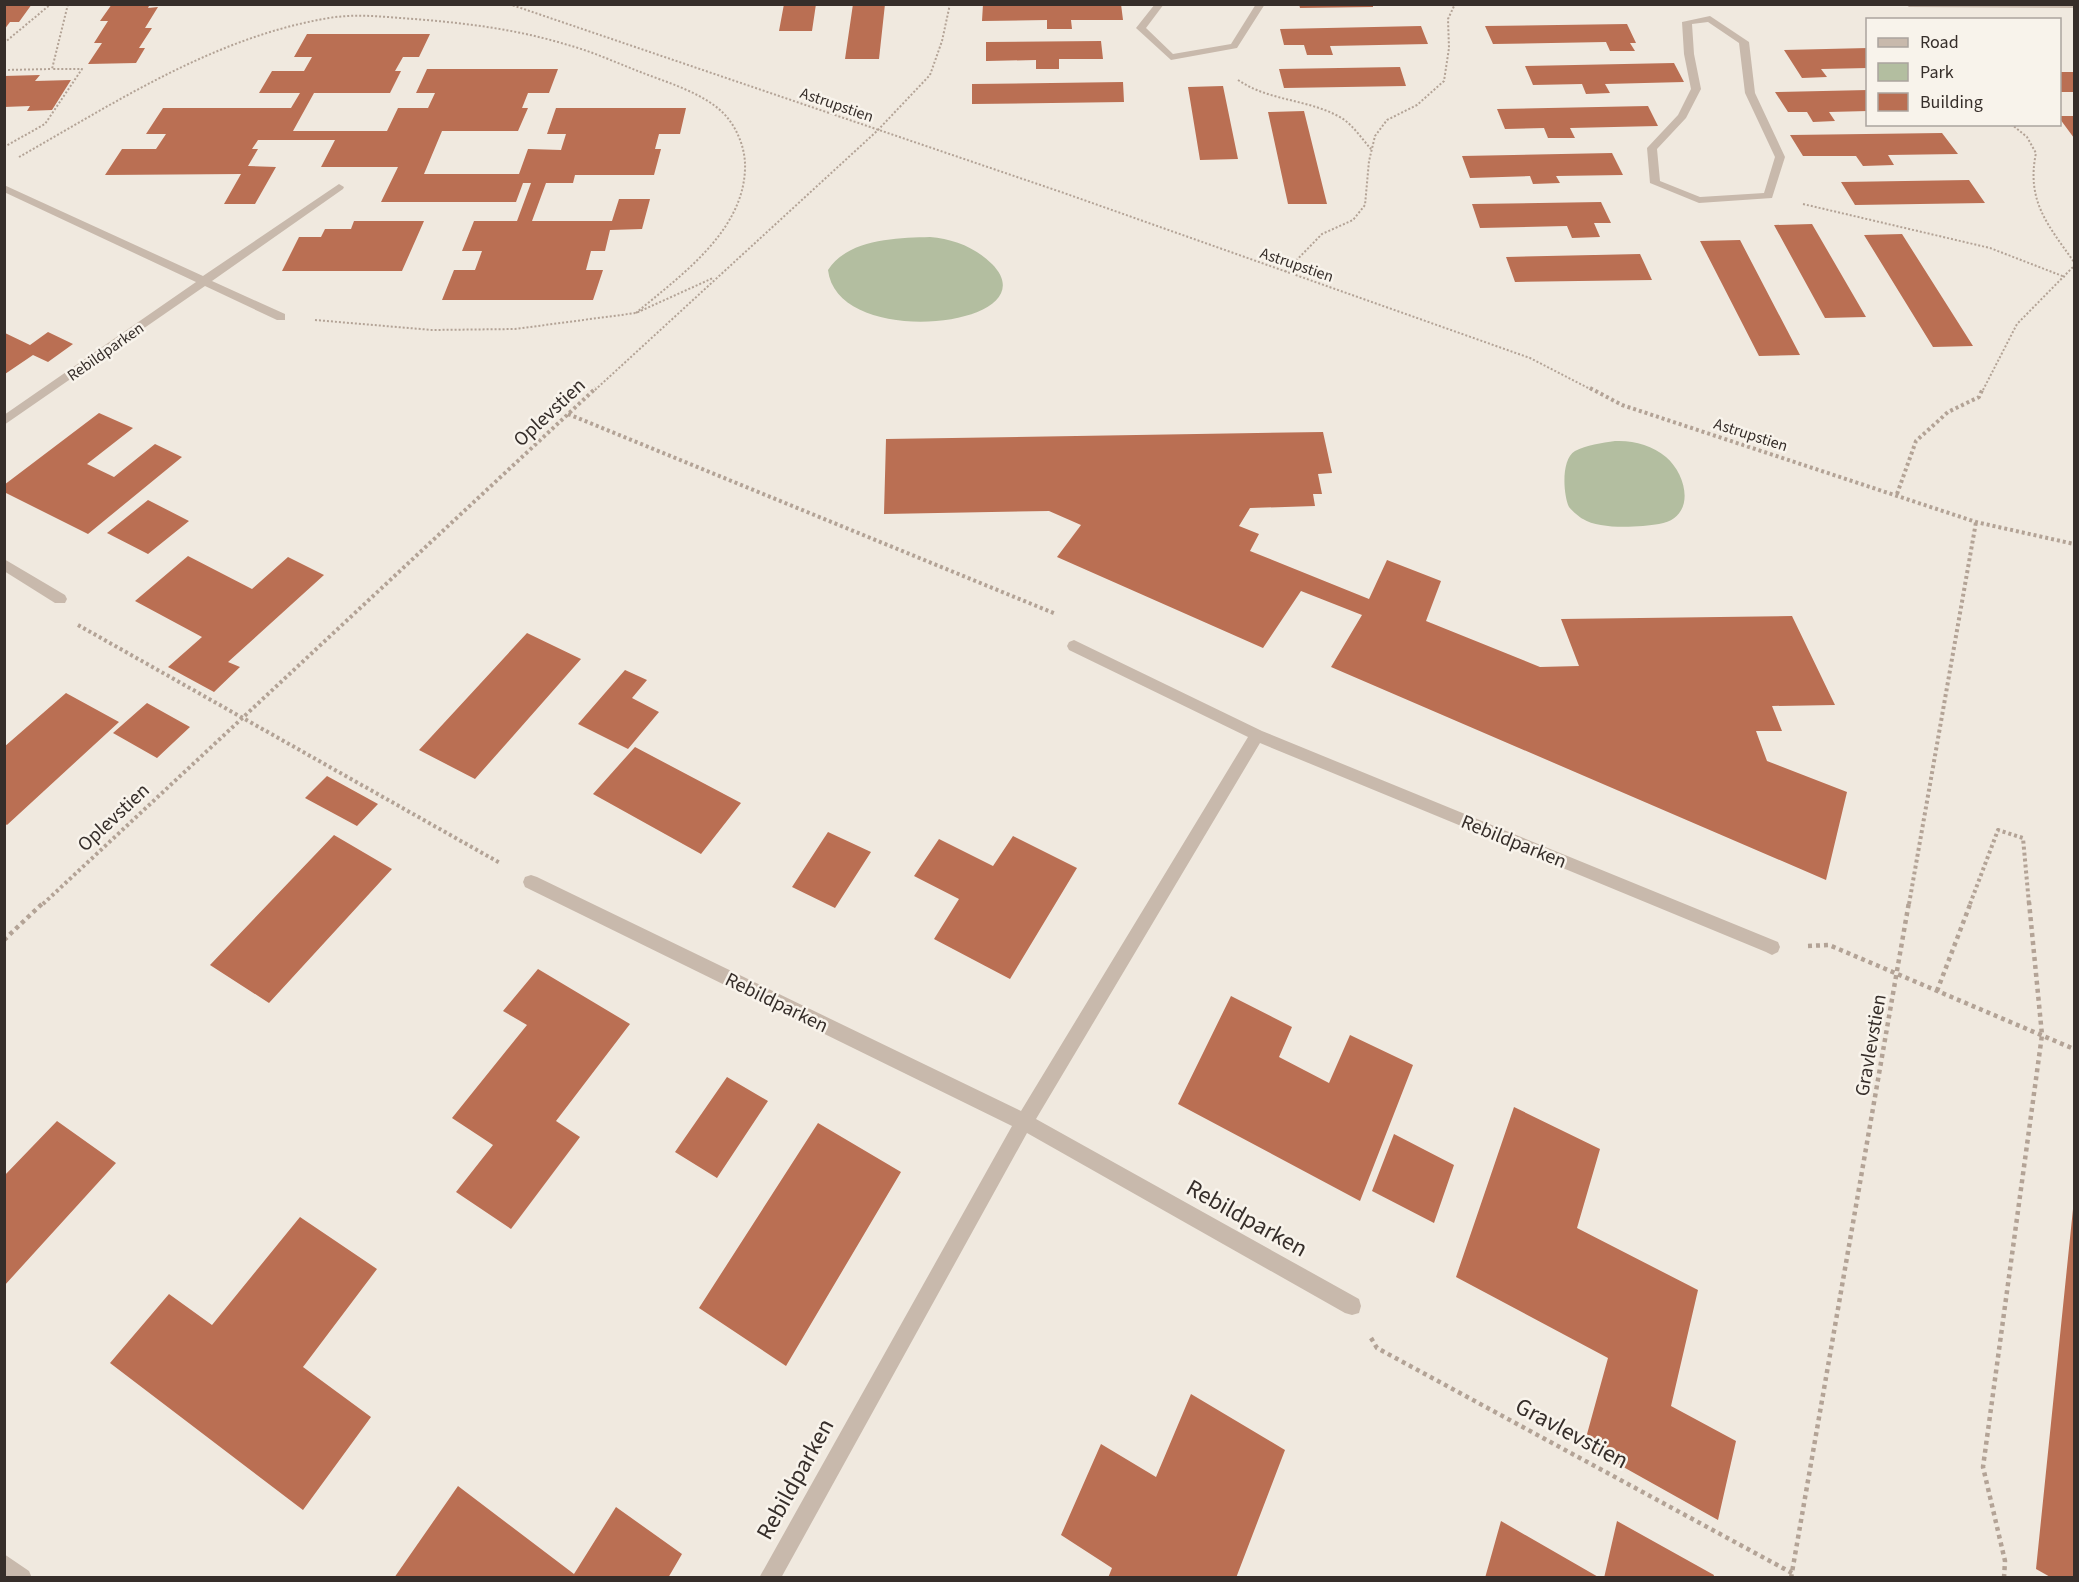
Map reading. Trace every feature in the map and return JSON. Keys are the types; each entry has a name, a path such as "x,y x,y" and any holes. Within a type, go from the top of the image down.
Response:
{"street":[{"path":"1160,4 1141,28 1171,57 1234,46 1261,4"},
{"path":"1909,4 2074,6"},
{"path":"1710,15 1744,42 1750,93 1780,157 1768,196 1699,200 1655,183 1652,148 1682,116 1696,89 1689,54 1687,22 1710,15"},
{"name":"Rebildparken","path":"4,421 339,187"},
{"path":"4,188 281,316"},
{"path":"4,564 60,599"},
{"name":"Rebildparken","path":"1074,646 1257,735 1772,947"},
{"name":"Rebildparken","path":"770,1578 1024,1122 1257,735"},
{"name":"Rebildparken","path":"531,882 1024,1122 1352,1306"},
{"path":"4,1564 22,1578"}],"path":[{"path":"4,43 51,4"},
{"path":"52,69 68,4"},
{"name":"Astrupstien","path":"509,4 1064,193 1530,357 1622,405 1976,522 2074,544"},
{"name":"Oplevstien","path":"4,940 241,717 877,131 930,75 942,41 950,4"},
{"path":"1284,272 1322,234 1353,220 1365,204 1371,150 1375,136 1387,120 1417,105 1444,81 1449,48 1448,19 1455,4"},
{"path":"15,159 203,55 244,38 294,24 333,17 428,19 482,25 557,41 685,90 721,111 739,136 745,170 738,204 709,248 636,313"},
{"path":"1205,51 1248,89 1309,105 1340,117 1371,150"},
{"path":"4,70 82,69 45,124 4,147"},
{"path":"1897,494 1916,441 1948,412 1979,397 2017,324 2065,277 2074,264 2048,224 2032,192 2031,169 2036,153 2028,137 2014,126"},
{"path":"1768,196 1990,248 2065,277"},
{"path":"281,316 432,330 515,329 636,313 716,277"},
{"path":"568,414 1068,619 1074,646"},
{"name":"Gravlevstien","path":"1352,1306 1377,1348 1792,1575 1976,522"},
{"path":"60,599 60,615 531,882"},
{"path":"1937,990 1998,830 2024,838 2042,1035 1983,1467 2006,1561 2004,1578"},
{"path":"1772,947 1828,945 2074,1049"}],"green space":[{"path":"930,237 963,245 992,264 1003,285 993,303 969,315 936,321 900,320 866,312 840,296 828,270 848,252 874,242"},
{"path":"1615,441 1629,441 1648,446 1661,453 1674,465 1685,495 1679,514 1659,524 1620,527 1599,525 1573,512 1565,494 1564,477 1570,455 1584,447"}],"building":[{"path":"4,4 32,4 19,22 10,22 4,30"},
{"path":"112,4 150,4 148,8 158,7 145,28 152,28 139,48 145,48 136,63 88,64 102,43 94,43 108,21 100,21"},
{"path":"784,4 816,4 812,31 779,31"},
{"path":"853,4 885,4 879,59 845,59"},
{"path":"983,4 1121,4 1123,20 1071,20 1072,29 1047,29 1047,20 982,21"},
{"path":"1299,4 1373,4 1373,7 1300,8"},
{"path":"1627,24 1636,43 1630,43 1635,51 1610,51 1606,42 1493,44 1485,26"},
{"path":"1421,26 1428,44 1330,46 1333,55 1307,55 1304,45 1284,45 1280,29"},
{"path":"307,34 430,34 419,57 403,57 395,71 401,71 390,93 314,93 293,131 387,131 398,108 428,108 435,93 416,93 427,69 558,69 549,93 528,93 522,108 528,108 518,131 442,131 424,174 519,174 528,149 561,150 566,134 547,134 556,108 686,108 680,134 659,134 655,149 661,149 654,175 575,175 573,183 546,183 532,221 612,221 619,199 650,199 642,229 610,230 605,251 591,251 586,270 603,270 593,300 442,300 454,270 475,270 482,251 462,251 474,221 517,221 531,183 523,183 516,202 381,202 398,167 321,167 335,140 258,140 252,149 258,149 248,166 276,167 255,204 224,204 241,174 105,175 122,149 156,149 166,134 146,134 163,108 291,108 300,93 259,93 272,71 304,71 312,57 294,57"},
{"path":"1101,41 1103,59 1059,59 1059,69 1036,69 1036,60 986,61 986,42"},
{"path":"1866,48 1866,68 1821,69 1827,77 1802,78 1784,50"},
{"path":"1674,63 1684,82 1605,84 1610,93 1586,94 1582,84 1533,85 1525,66"},
{"path":"1400,67 1406,86 1284,88 1279,69"},
{"path":"2061,72 2074,72 2074,92 2061,92"},
{"path":"40,75 35,81 71,80 52,110 27,111 30,106 4,107 4,76"},
{"path":"1123,82 1124,102 972,104 972,84"},
{"path":"1223,86 1238,159 1200,160 1188,87"},
{"path":"1866,90 1866,111 1829,112 1835,121 1813,122 1807,112 1788,112 1775,92"},
{"path":"1648,106 1658,126 1570,128 1575,138 1548,138 1544,128 1505,129 1497,109"},
{"path":"1304,111 1327,204 1288,204 1268,112"},
{"path":"2061,116 2074,116 2074,138 2061,120"},
{"path":"1942,133 1958,154 1888,155 1894,165 1863,166 1856,156 1803,156 1790,135"},
{"path":"1612,153 1623,175 1556,176 1560,183 1533,184 1530,176 1470,178 1462,156"},
{"path":"1969,180 1985,203 1855,205 1841,182"},
{"path":"1601,202 1611,223 1594,223 1600,237 1572,238 1567,226 1480,228 1472,204"},
{"path":"354,221 424,221 402,271 282,271 299,237 321,237 325,229 351,229"},
{"path":"1812,224 1866,317 1825,318 1774,225"},
{"path":"1902,234 1973,346 1933,347 1864,235"},
{"path":"1740,240 1800,355 1759,356 1700,241"},
{"path":"1640,254 1652,280 1515,282 1506,257"},
{"path":"48,332 73,344 48,362 33,355 5,374 5,333 30,345"},
{"path":"99,413 133,428 87,464 114,477 155,444 182,457 88,534 4,492 4,485"},
{"path":"1323,432 1332,473 1318,474 1322,494 1313,494 1315,506 1250,508 1239,526 1259,534 1250,551 1369,599 1387,560 1441,581 1426,621 1540,667 1579,666 1561,619 1792,616 1835,705 1772,706 1782,731 1756,731 1767,761 1847,792 1826,880 1331,667 1362,615 1301,591 1263,648 1057,557 1081,525 1049,511 884,514 886,439"},
{"path":"148,500 189,521 148,554 107,533"},
{"path":"188,556 252,589 288,557 324,575 228,662 240,667 214,692 168,667 202,637 135,601"},
{"path":"527,633 581,659 475,779 419,750"},
{"path":"625,670 647,680 632,698 659,712 628,749 578,724"},
{"path":"66,693 119,722 7,825 4,823 4,747"},
{"path":"147,703 190,727 157,758 113,733"},
{"path":"635,747 741,803 701,854 593,794"},
{"path":"327,776 378,804 357,826 305,798"},
{"path":"828,832 871,852 835,908 792,887"},
{"path":"334,835 392,869 269,1003 210,965"},
{"path":"1013,836 1077,868 1010,979 934,939 959,899 914,876 939,839 993,866"},
{"path":"538,969 630,1024 556,1121 580,1137 511,1229 456,1192 493,1145 452,1118 527,1025 503,1011"},
{"path":"1231,996 1292,1027 1279,1057 1329,1083 1350,1035 1413,1065 1360,1201 1178,1104"},
{"path":"727,1077 768,1101 717,1178 675,1152"},
{"path":"1514,1107 1600,1149 1577,1228 1698,1290 1671,1406 1736,1441 1718,1520 1584,1445 1608,1358 1456,1277"},
{"path":"57,1121 116,1163 4,1286 4,1176"},
{"path":"818,1123 901,1172 786,1366 699,1308"},
{"path":"1394,1134 1454,1165 1434,1223 1372,1191"},
{"path":"2073,1209 2074,1578 2052,1578 2036,1569"},
{"path":"300,1217 377,1269 303,1367 371,1417 303,1510 110,1363 169,1294 212,1325"},
{"path":"1191,1394 1285,1450 1236,1578 1108,1578 1112,1568 1061,1535 1101,1444 1156,1477"},
{"path":"458,1486 574,1574 616,1507 682,1554 668,1578 394,1578"},
{"path":"1501,1521 1600,1578 1485,1578"},
{"path":"1617,1521 1714,1575 1713,1578 1604,1578"}]}
